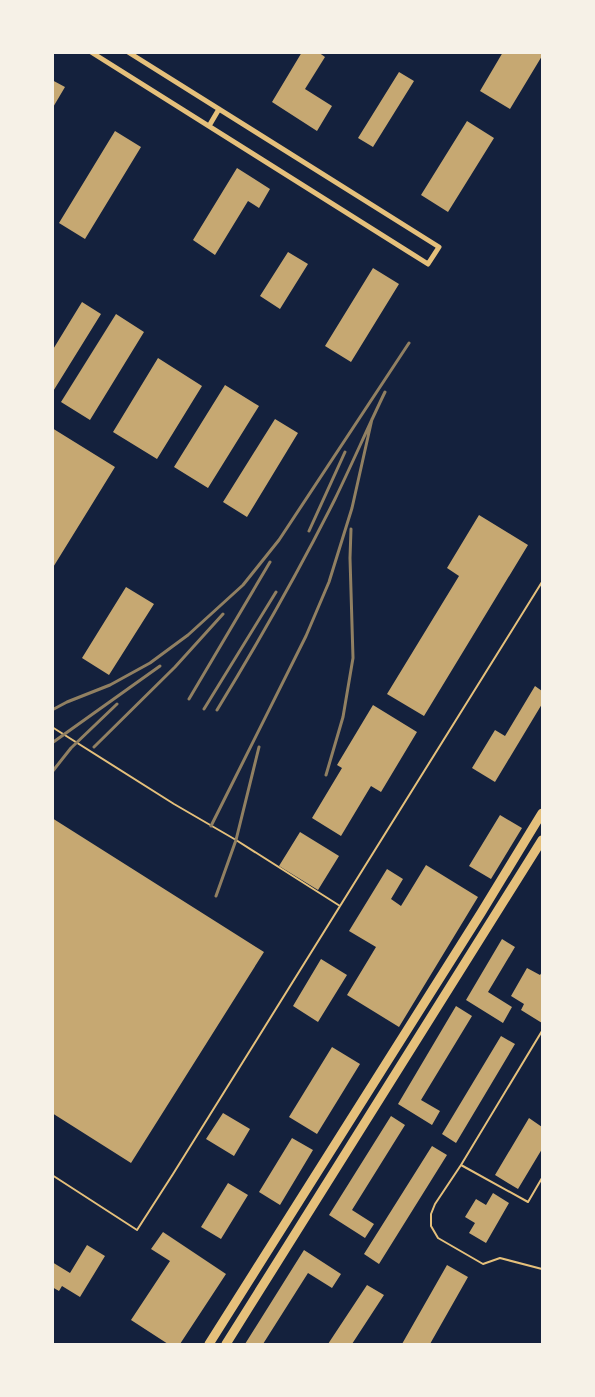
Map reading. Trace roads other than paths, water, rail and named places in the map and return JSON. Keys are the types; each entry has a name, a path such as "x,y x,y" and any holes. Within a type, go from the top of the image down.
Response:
{"highway":[{"path":"209,1344 543,813"},
{"path":"226,1344 543,840"}],"street":[{"path":"91,52 428,264 439,247 128,52"},
{"path":"209,126 219,109"}],"lane":[{"path":"52,1175 137,1230 543,582"},
{"path":"52,727 340,906"},
{"path":"543,1031 435,1204 431,1226 438,1238 483,1264 500,1258 543,1269"},
{"path":"461,1165 528,1202 543,1178"}],"railway":[{"path":"52,710 110,685 150,663 188,635 243,585 279,540 409,343"},
{"path":"217,710 307,553 385,392"},
{"path":"211,826 306,636 329,582 352,508 372,419"},
{"path":"309,531 345,452"},
{"path":"326,775 343,717 353,658 351,529"},
{"path":"189,699 270,562"},
{"path":"204,709 276,592"},
{"path":"94,747 175,667 223,614"},
{"path":"52,743 160,666"},
{"path":"52,772 71,748 117,704"},
{"path":"216,896 236,840 259,747"}]}
